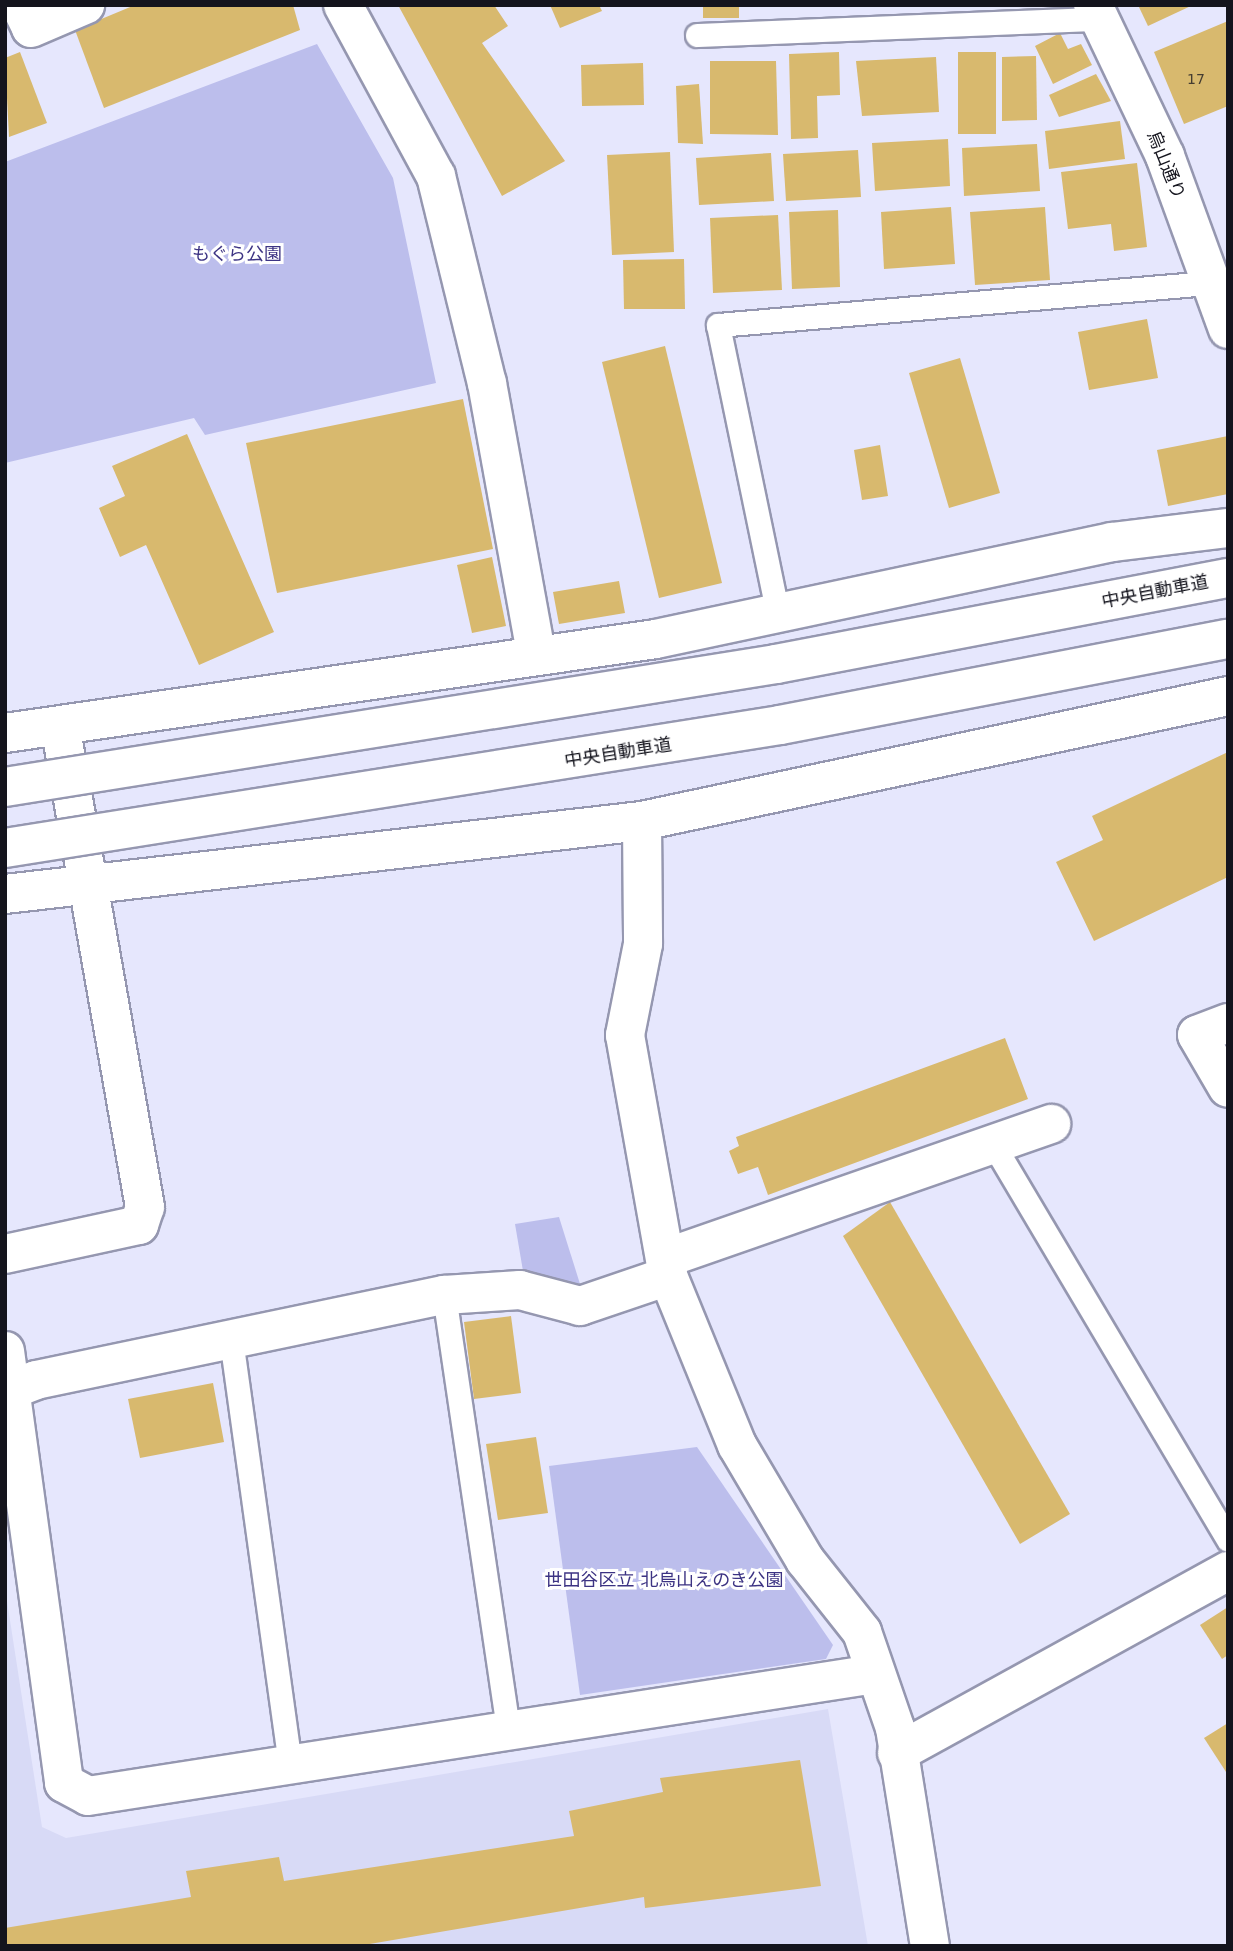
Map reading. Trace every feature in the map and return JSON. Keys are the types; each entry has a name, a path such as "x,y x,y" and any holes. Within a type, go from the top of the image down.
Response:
{"main road":[{"path":"20,5 31,28 85,5"},
{"path":"343,5 436,176 487,383 536,653"},
{"name":"烏山通り","path":"1096,12 1165,156 1228,328"},
{"path":"5,733 60,727 536,653 656,639 777,610 1112,542 1228,528"},
{"name":"中央自動車道","path":"5,787 762,667 1228,578"},
{"name":"中央自動車道","path":"5,848 780,726 1228,639"},
{"path":"5,894 642,821 1228,696"},
{"path":"5,1254 139,1226 145,1207 85,884 60,727"},
{"path":"642,821 643,944 625,1035 667,1267 737,1445 805,1560 862,1632 874,1674 895,1728 930,1946"},
{"path":"1228,1023 1197,1035 1228,1088"},
{"path":"7,1390 231,1339 444,1295 520,1290 580,1306 667,1267 1051,1124"},
{"path":"5,1351 7,1390 64,1783 88,1796 290,1766 508,1728 874,1674"},
{"path":"897,1753 1228,1571"}],"lane":[{"path":"696,35 1096,12"},
{"path":"777,610 718,325 1210,283"},
{"path":"993,1144 1228,1540"},
{"path":"444,1295 508,1728"},
{"path":"231,1339 290,1766"}],"shaded area":[{"path":"5,1588 42,1827 66,1838 828,1709 868,1946 5,1946"}],"green space":[{"name":"もぐら公園","path":"317,44 393,178 436,383 205,435 194,418 5,463 5,162"},
{"path":"559,1217 580,1284 523,1271 515,1224"},
{"name":"世田谷区立 北烏山えのき公園","path":"697,1447 833,1645 826,1659 580,1695 549,1466"}],"building":[{"path":"135,5 293,5 300,30 104,108 75,30"},
{"path":"398,5 494,5 508,26 482,43 565,161 502,196"},
{"path":"550,5 599,5 602,11 560,28"},
{"path":"703,5 739,5 739,18 703,18"},
{"path":"1138,5 1193,5 1148,26"},
{"path":"1228,21 1228,106 1184,124 1154,52"},
{"path":"1060,33 1068,49 1081,44 1092,65 1053,84 1035,46"},
{"path":"20,52 47,123 9,137 5,58"},
{"path":"839,52 840,95 817,96 818,138 791,139 789,54"},
{"path":"958,52 996,52 996,134 958,134"},
{"path":"1036,56 1037,120 1002,121 1002,57"},
{"path":"936,57 939,112 862,116 856,61"},
{"path":"710,61 776,61 778,135 710,134"},
{"path":"643,63 644,105 582,106 581,65"},
{"path":"1096,74 1111,101 1059,117 1049,95"},
{"path":"699,84 703,144 678,143 676,86"},
{"path":"1120,121 1125,159 1049,169 1045,131"},
{"path":"948,139 950,186 875,191 872,143"},
{"path":"1037,144 1040,191 964,196 962,148"},
{"path":"858,150 861,197 786,201 783,154"},
{"path":"670,152 674,252 612,255 607,155"},
{"path":"771,153 774,201 699,205 696,158"},
{"path":"1137,163 1147,247 1114,251 1111,224 1068,229 1061,172"},
{"path":"951,207 955,264 884,269 881,212"},
{"path":"1045,207 1050,280 975,285 970,212"},
{"path":"838,210 840,287 792,289 789,212"},
{"path":"778,215 782,290 713,293 710,218"},
{"path":"684,259 685,309 624,309 623,260"},
{"path":"1147,319 1158,378 1089,390 1078,332"},
{"path":"665,346 722,583 659,598 602,362"},
{"path":"960,358 1000,493 949,508 909,373"},
{"path":"463,399 493,549 277,593 246,443"},
{"path":"187,434 274,632 199,665 146,545 120,557 99,508 125,496 112,466"},
{"path":"1228,436 1228,494 1168,506 1157,450"},
{"path":"880,445 888,496 862,500 854,450"},
{"path":"492,557 506,626 472,633 457,565"},
{"path":"619,581 625,613 559,624 553,592"},
{"path":"1228,752 1228,877 1094,941 1056,862 1103,840 1092,816"},
{"path":"1005,1038 1028,1099 768,1195 758,1167 738,1174 729,1151 739,1146 736,1137"},
{"path":"890,1202 1070,1514 1020,1544 843,1236"},
{"path":"511,1316 521,1393 474,1399 464,1322"},
{"path":"213,1383 224,1442 140,1458 128,1399"},
{"path":"536,1437 548,1513 498,1520 486,1444"},
{"path":"1228,1607 1228,1655 1222,1659 1200,1625"},
{"path":"1228,1723 1228,1775 1204,1738"},
{"path":"800,1760 821,1886 645,1908 644,1897 358,1946 5,1946 5,1928 191,1897 186,1871 279,1857 284,1881 574,1836 569,1811 663,1792 660,1778"}]}
